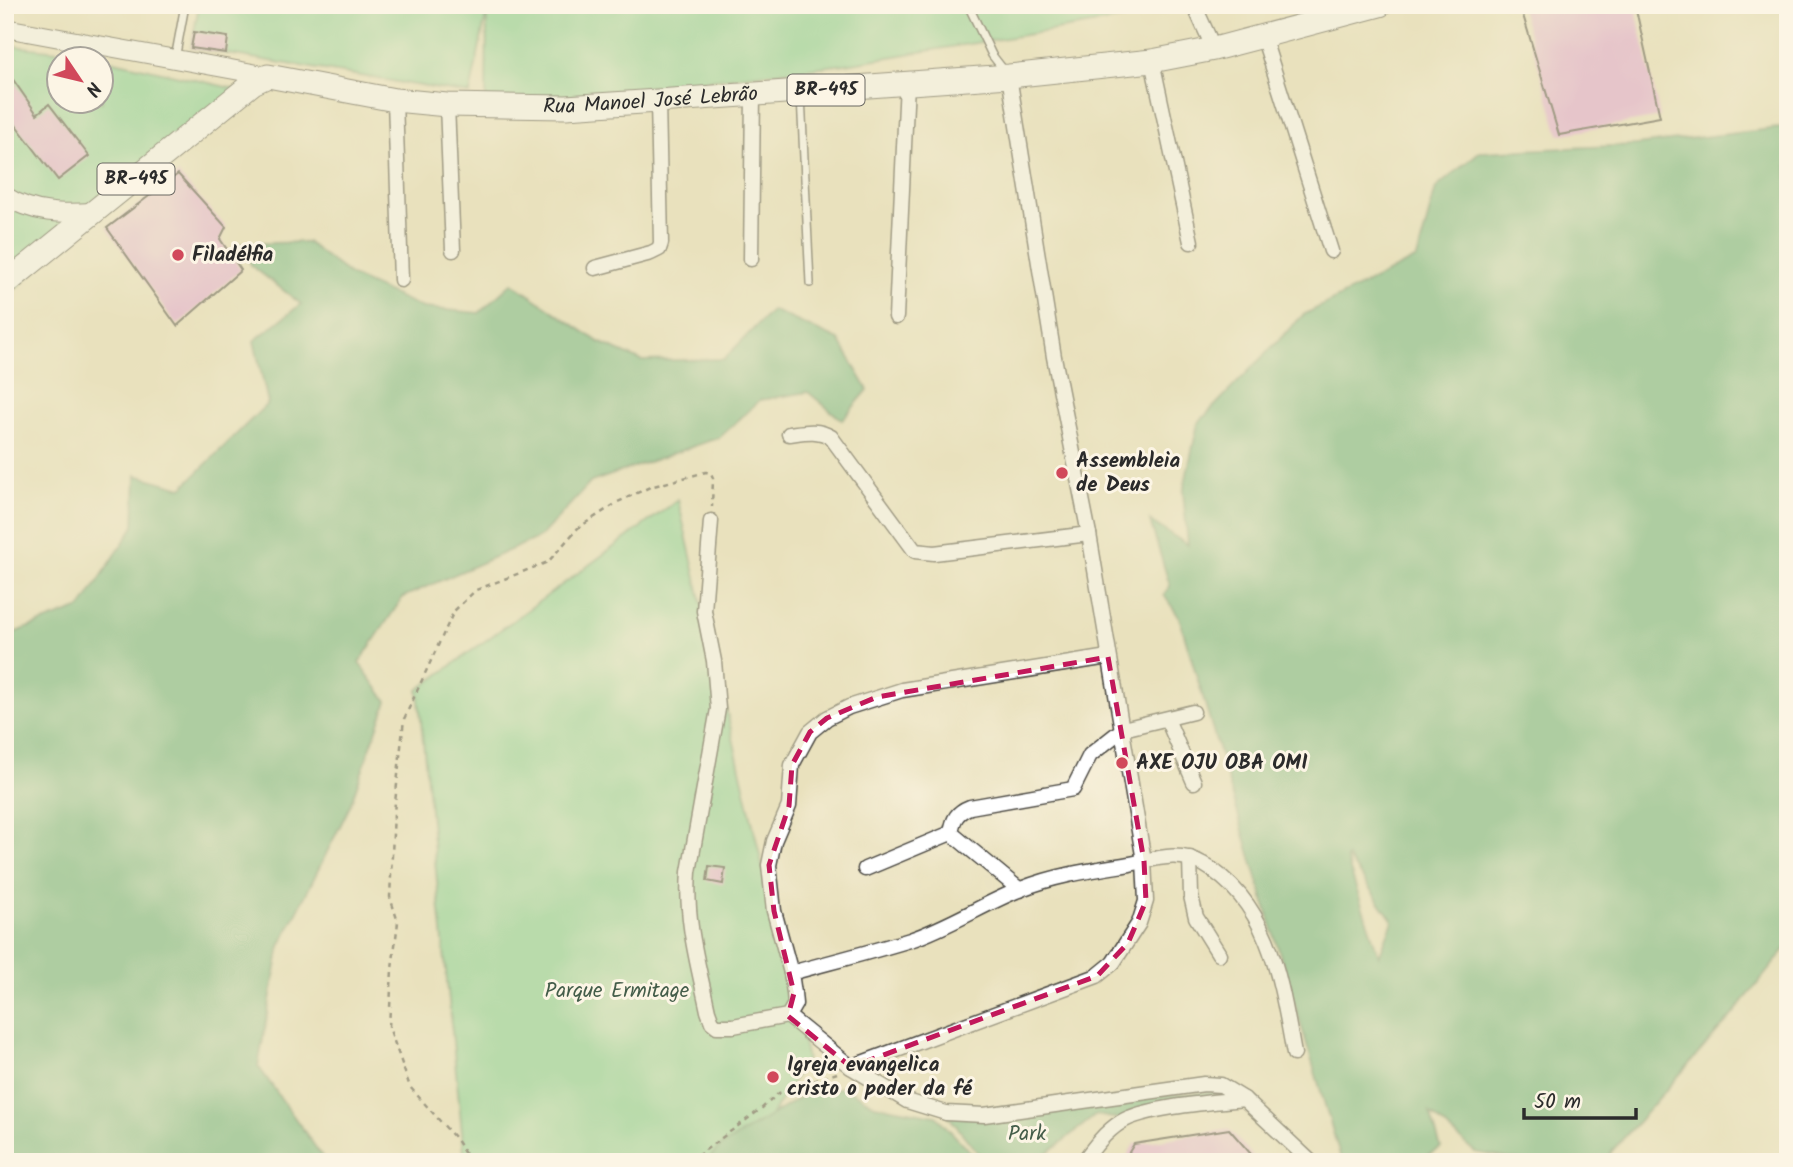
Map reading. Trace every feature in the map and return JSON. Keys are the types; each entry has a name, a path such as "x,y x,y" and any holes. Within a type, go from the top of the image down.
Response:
{"main road":[{"name":"Rua Manoel José Lebrão","path":"268,76 395,100 447,105 566,107 658,102 1009,76 1152,61 1214,49 1380,5"},
{"name":"BR-495","path":"5,284 253,83 268,76"}],"street":[{"path":"1194,5 1214,49"},
{"name":"Rua Manoel José Lebrão","path":"5,28 268,76"},
{"path":"1263,36 1331,251"},
{"path":"1152,61 1191,242"},
{"path":"851,1067 1097,976 1113,963 1139,923 1146,901 1144,861 1124,729 1108,657 1089,534 1054,357 1009,76"},
{"path":"896,317 907,83"},
{"path":"751,259 753,94"},
{"path":"395,100 401,280"},
{"path":"594,268 659,249 658,102"},
{"path":"447,105 453,250"},
{"path":"5,196 24,207 40,211 59,214 93,212"},
{"path":"789,435 811,431 823,432 831,437 915,551 934,554 1089,534"},
{"path":"711,521 704,611 714,661 718,709 687,896 691,939 708,1011 717,1026 733,1026 788,1016 851,1067 906,1101 946,1113 984,1115 1204,1084 1221,1085 1244,1100 1311,1162"},
{"path":"788,1016 795,1004 791,973 774,911 769,864 774,841 789,806 792,765 798,751 817,724 849,707 902,690 1108,657"},
{"path":"951,833 956,816 970,807 1073,789 1090,755 1124,729 1193,712"},
{"path":"1167,719 1194,782"},
{"path":"865,869 951,833"},
{"path":"951,833 1020,890"},
{"path":"791,973 911,939 955,922 1020,890 1058,877 1167,856 1190,858 1202,863 1228,885 1260,925 1275,958 1294,1054"},
{"path":"1190,858 1191,896 1196,917 1219,954"},
{"path":"1083,1162 1109,1130 1123,1120 1200,1103 1244,1100"}],"lane":[{"path":"174,60 185,5"},
{"path":"968,5 992,55 1009,76"},
{"path":"801,92 810,283"}],"path":[{"path":"470,1162 455,1138 410,1087 389,1027 398,922 390,897 404,719 454,611 476,590 548,562 578,527 650,486 711,472 711,521"},
{"path":"689,1162 761,1110 779,1093 851,1067"}],"highlighted area":[{"path":"1108,657 1144,861 1146,901 1128,943 1097,976 851,1067 788,1016 794,993 774,911 769,865 789,806 792,765 810,732 827,718 877,697"}],"green space":[{"path":"199,5 1164,5 1166,12 846,64 486,106 487,10 470,94 191,48"},
{"path":"5,45 46,50 46,116 116,116 116,61 244,91 147,170 5,298"},
{"path":"1788,127 1788,946 1729,1019 1611,1152 1609,1162 1526,1162 1475,1152 1430,1113 1441,1148 1414,1162 1342,1162 1179,617 1164,595 1170,586 1150,521 1188,545 1183,492 1198,423 1303,315 1417,258 1436,188 1479,152 1636,145","holes":["1347,857 1393,921 1379,956"]},
{"path":"307,242 351,276 423,308 479,313 512,283 599,342 642,361 724,359 772,310 839,340 868,390 842,420 808,392 760,400 720,437 591,482 540,537 403,597 359,663 387,701 349,808 280,946 258,1066 326,1162 5,1162 5,636 81,608 134,526 136,475 182,488 268,403 254,341 301,304 252,266 239,244"},
{"name":"Parque Ermitage","path":"678,500 807,1059 741,1162 465,1162 418,690"},
{"path":"844,1087 875,1105 936,1116 980,1162 705,1162 720,1147 807,1093"},
{"name":"Park","path":"1231,1090 1123,1120 1096,1115 1036,1162 985,1162 946,1113"}],"building":[{"path":"1520,5 1635,5 1660,117 1559,135"},
{"path":"194,32 228,37 226,53 191,48"},
{"path":"5,68 37,114 46,106 46,116 58,116 89,156 58,180 5,111"},
{"name":"Filadélfia","path":"178,174 226,227 220,239 241,270 177,326 107,228"},
{"path":"709,866 725,868 723,884 707,881"},
{"path":"1229,1129 1258,1162 1123,1162 1134,1144"}],"place":[{"name":"Filadélfia","path":"178,255"},
{"name":"Assembleia de Deus","path":"1062,473"},
{"name":"AXE OJU OBA OMI","path":"1122,763"},
{"name":"Igreja evangelica cristo o poder da fé","path":"773,1077"}]}
